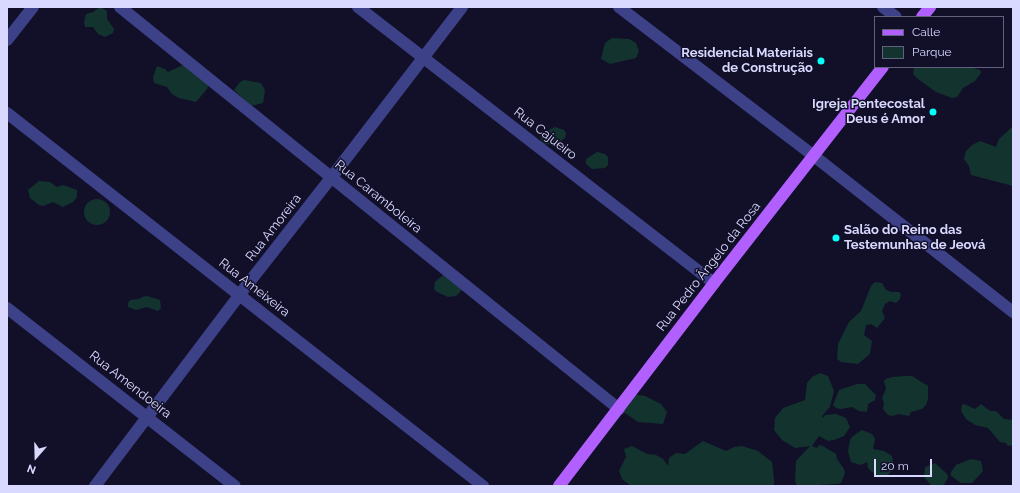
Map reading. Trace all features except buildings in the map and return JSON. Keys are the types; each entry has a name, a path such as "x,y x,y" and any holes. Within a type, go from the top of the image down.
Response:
{"main road":[{"path":"923,16 930,7"},
{"name":"Rua Pedro Ângelo da Rosa","path":"560,486 714,283 882,68"}],"street":[{"path":"7,40 33,7"},
{"name":"Rua Caramboleira","path":"120,7 619,409"},
{"name":"Rua Cajueiro","path":"358,7 714,283"},
{"name":"Rua Amoreira","path":"95,486 240,294 462,7"},
{"path":"619,7 814,156 1013,312"},
{"path":"883,7 895,16"},
{"name":"Rua Ameixeira","path":"7,113 240,294 483,486"},
{"name":"Rua Amendoeira","path":"7,308 235,486"}],"green space":[{"path":"100,7 107,11 107,19 114,29 113,33 105,37 98,34 93,27 85,27 84,22 86,14 93,12"},
{"path":"612,38 629,39 636,43 639,51 636,58 610,64 601,59 605,43"},
{"path":"183,65 210,81 207,89 196,102 179,98 172,94 167,87 154,83 153,77 157,66 168,72"},
{"path":"914,68 973,68 980,70 981,73 975,81 963,88 957,97 952,98 936,92 913,74"},
{"path":"244,80 261,83 265,90 263,103 251,106 234,90 240,82"},
{"path":"555,127 564,130 566,133 565,138 555,145 543,144 540,136 544,132"},
{"path":"1011,128 1013,128 1013,186 971,175 969,166 964,159 966,151 972,145 980,141 996,147 999,139"},
{"path":"597,152 605,154 608,157 608,165 605,168 592,169 586,164 586,159"},
{"path":"39,181 50,182 57,187 63,185 77,190 77,197 73,202 63,207 53,202 43,206 39,205 30,198 28,190"},
{"path":"97,199 106,203 110,212 106,221 97,225 88,221 84,212 88,203"},
{"path":"444,274 462,290 456,296 448,297 434,289 435,282"},
{"path":"875,282 882,283 886,290 891,292 899,292 901,294 900,299 896,303 890,301 885,304 882,311 885,318 877,328 871,324 866,325 864,335 872,341 870,354 858,364 841,362 837,359 838,344 849,322 861,311 871,286"},
{"path":"147,296 160,300 161,308 158,311 147,307 136,310 128,307 130,300"},
{"path":"820,373 828,376 834,391 830,407 822,416 823,418 825,415 836,414 846,418 850,427 844,436 834,440 828,441 819,436 812,446 817,448 819,445 823,446 836,454 837,459 845,473 841,483 797,486 795,481 796,461 810,446 795,448 782,440 774,430 775,418 783,408 805,400 807,383 812,377"},
{"path":"912,376 928,386 928,399 926,405 922,409 911,412 909,416 898,414 893,416 888,415 883,409 884,403 882,398 886,389 884,381 892,377"},
{"path":"857,384 865,384 876,395 875,400 868,404 867,412 859,411 852,407 841,409 836,408 833,405 839,390"},
{"path":"632,394 645,396 661,404 667,412 663,424 638,422 625,413 622,409"},
{"path":"964,404 975,409 981,404 990,411 996,411 1004,419 1013,420 1013,445 1008,446 1006,443 1000,442 988,428 975,425 966,419 961,411 962,405"},
{"path":"862,430 872,434 875,439 873,449 884,451 892,456 894,468 887,476 882,477 872,472 868,468 867,462 861,465 851,462 848,451 850,440"},
{"path":"703,441 726,451 734,447 742,446 758,451 772,462 774,486 631,486 622,479 619,471 626,457 624,449 632,446 647,454 656,455 663,459 668,466 669,458 676,453 685,454"},
{"path":"971,459 981,461 983,471 972,483 961,483 951,476 951,472 956,465"},
{"path":"935,463 947,474 948,478 943,486 931,485 924,477 925,467"}],"place":[{"name":"Residencial Materiais de Construção","path":"821,61"},
{"name":"Igreja Pentecostal Deus é Amor","path":"933,112"},
{"name":"Salão do Reino das Testemunhas de Jeová","path":"836,238"}]}
